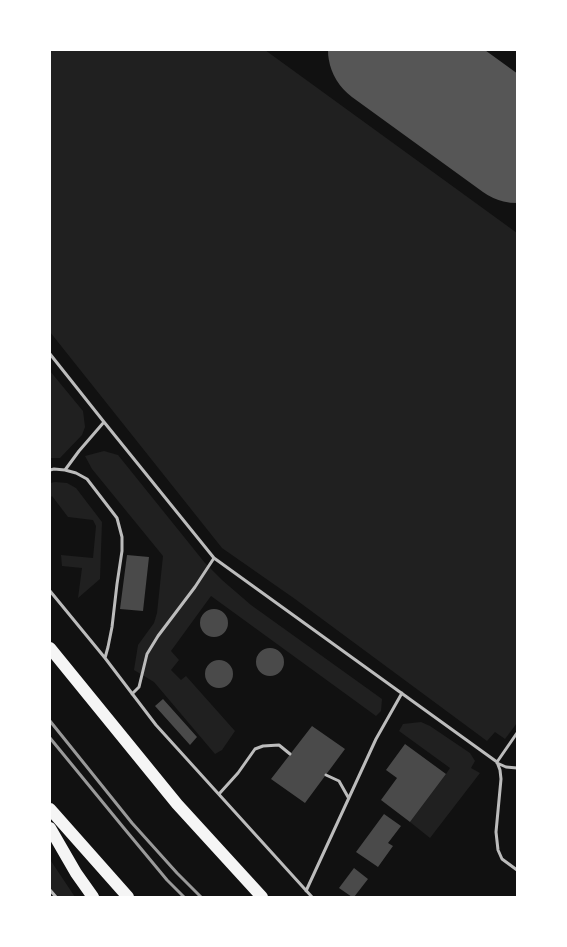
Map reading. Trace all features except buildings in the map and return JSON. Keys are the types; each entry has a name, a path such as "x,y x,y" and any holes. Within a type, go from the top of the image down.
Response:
{"highway":[{"path":"50,648 177,804 262,897"},
{"path":"50,809 128,897"},
{"path":"50,828 76,873 93,897"}],"lane":[{"path":"50,354 214,558 497,762 506,767 517,768"},
{"path":"65,470 78,451 104,422"},
{"path":"50,470 65,470 76,473 87,479 117,518 122,537 122,551 112,627 105,658"},
{"path":"132,694 139,687 147,654 158,636 195,587 214,558"},
{"path":"50,591 105,658 156,725 312,897"},
{"path":"306,891 376,739 402,693"},
{"path":"497,762 517,733"},
{"path":"219,794 238,773 255,749 264,746 279,745 290,754"},
{"path":"497,762 501,780 496,832 498,850 502,859 517,870"},
{"path":"326,775 339,781 348,797"},
{"path":"50,890 56,897"}],"shaded area":[{"path":"50,50 265,50 517,233 517,723 505,739 495,732 487,741 295,599 222,548 50,332"},
{"path":"50,371 83,411 85,427 82,435 60,458 50,458"},
{"path":"104,451 118,455 205,563 222,580 251,605 382,699 381,711 376,716 211,596 171,651 179,660 171,670 181,680 186,676 235,731 222,750 215,754 154,682 134,670 138,645 154,623 157,613 163,556 92,469 85,456"},
{"path":"50,483 67,483 76,488 102,522 100,579 78,598 82,568 62,566 61,555 93,558 96,526 93,520 68,517 52,496 50,498"},
{"path":"421,722 430,726 470,753 475,761 471,768 480,773 430,838 410,822 450,768 399,731 403,724"},
{"path":"50,859 51,861 75,897 50,897"}],"runway":[{"path":"386,50 517,145"}],"railway":[{"path":"50,721 132,823 201,897"},
{"path":"50,738 167,880 184,897"}]}
